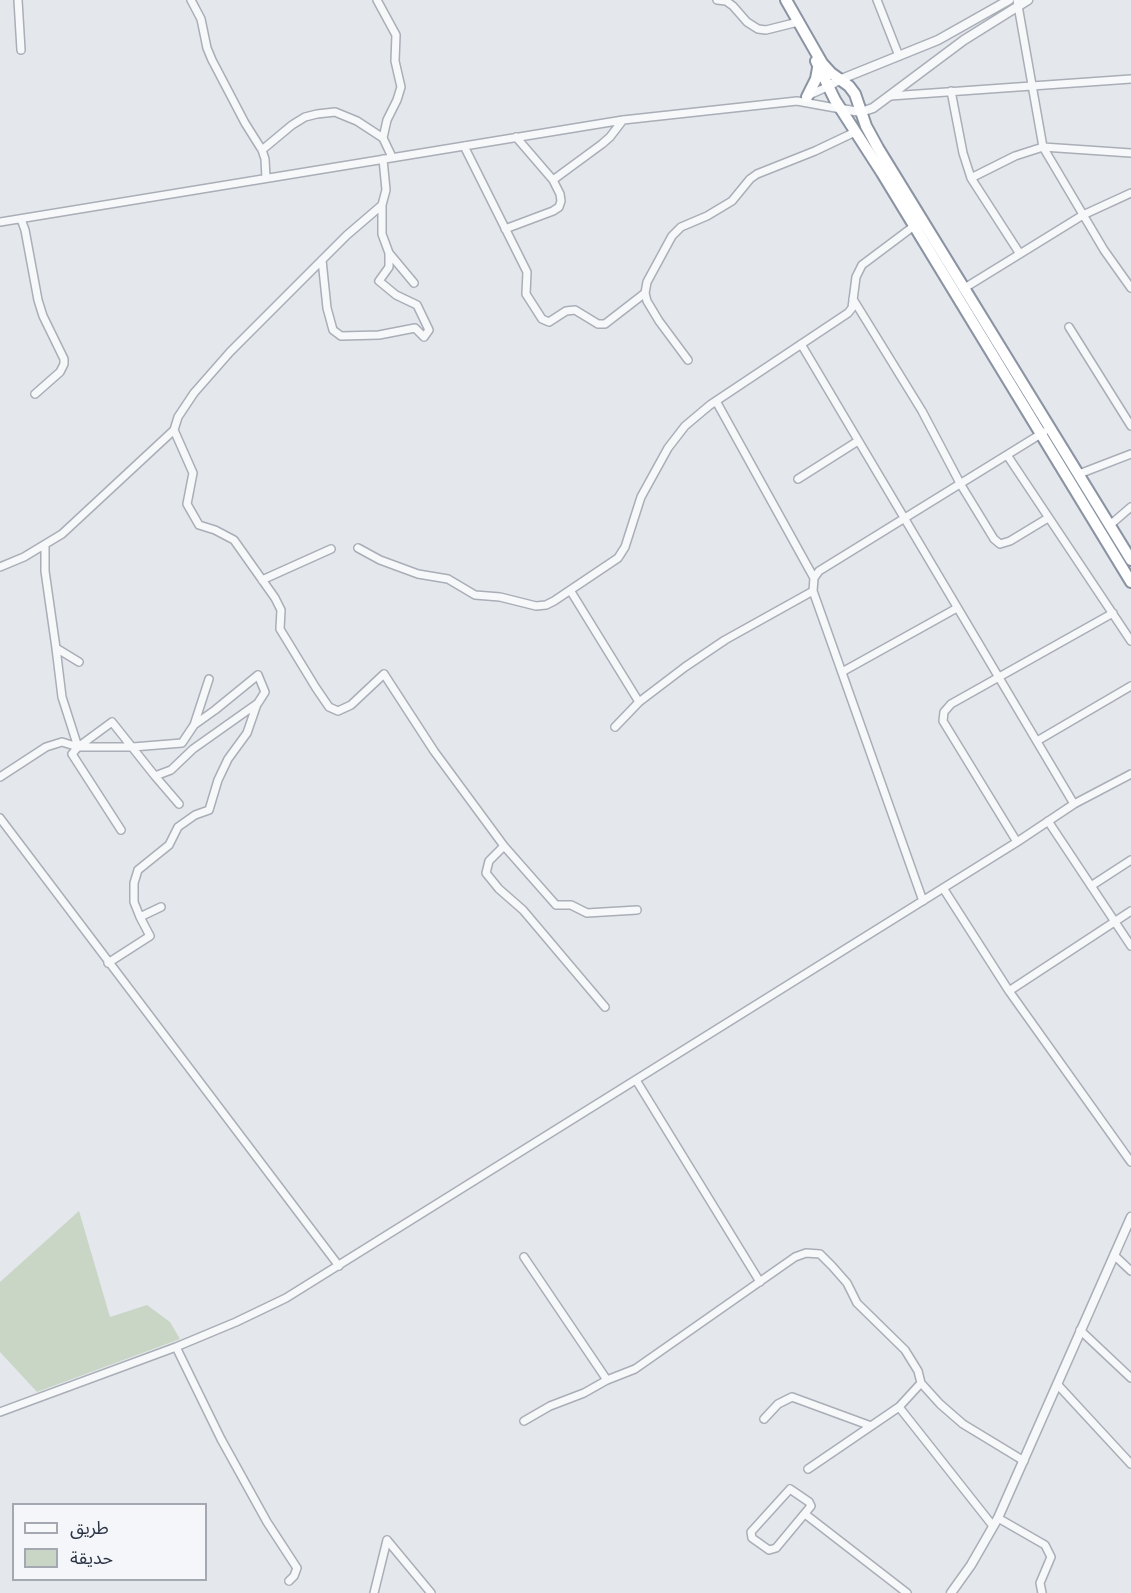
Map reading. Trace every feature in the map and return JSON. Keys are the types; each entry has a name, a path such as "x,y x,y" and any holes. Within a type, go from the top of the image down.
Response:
{"highway":[{"path":"786,0 811,46 828,70 849,86 855,94 866,126 878,148 963,289 1131,582"},
{"path":"811,46 827,87 855,132 1045,431 1079,474 1131,559"},
{"path":"802,99 816,79 818,68"}],"street":[{"path":"18,0 21,50"},
{"path":"191,0 201,18 212,60 266,159 266,178"},
{"path":"377,0 396,35 395,61 400,79 399,94 387,120 383,138"},
{"path":"717,0 726,1 747,22 758,29 766,30 798,22"},
{"path":"877,0 899,56"},
{"path":"0,222 623,120 802,99 839,80 957,31 1009,0"},
{"path":"802,99 861,112 873,108 949,50 1018,3 1028,0"},
{"path":"1018,3 1043,147 1083,215 1131,288"},
{"path":"890,96 1131,79"},
{"path":"951,91 961,144 971,178 1020,254"},
{"path":"262,150 305,117 335,112 357,121 383,138 392,157"},
{"path":"553,180 602,144 623,120"},
{"path":"688,360 659,321 645,293 647,282 665,245 681,227 724,207 757,174 815,152 855,132"},
{"path":"505,229 559,207 561,201 553,180 516,137"},
{"path":"464,146 526,272 525,289 529,301 545,322 554,320 570,309 598,324 605,324 645,293"},
{"path":"971,178 1015,156 1043,147 1131,153"},
{"path":"383,159 386,190 382,205 382,234 389,253 414,283"},
{"path":"963,289 1083,215 1131,193"},
{"path":"0,567 45,545 75,523 174,430 178,417 212,371 322,260 382,205"},
{"path":"21,219 38,300 64,359 60,372 35,394"},
{"path":"358,548 380,560 418,574 448,579 475,595 500,597 536,606 546,605 618,558 625,547 641,497 672,441 685,426 716,401 848,313 852,308 856,277 862,265 914,226"},
{"path":"322,260 327,308 333,330 341,336 379,335 415,328 424,336 429,330 417,305 396,295 379,281 389,267 389,253"},
{"path":"853,299 922,411 961,485 994,539 1000,544 1010,541 1048,518"},
{"path":"1069,327 1131,426"},
{"path":"801,344 1074,804"},
{"path":"716,401 814,578"},
{"path":"174,430 193,473 187,504 199,525 234,540 262,580 281,610 280,629 329,707 338,711 351,705 384,674 434,751 504,846 556,905 571,905 587,913 637,910"},
{"path":"923,901 813,591 814,578 819,571 1045,431"},
{"path":"798,479 858,441"},
{"path":"1007,455 1131,641"},
{"path":"1079,474 1130,456"},
{"path":"1110,525 1131,507"},
{"path":"45,545 45,571 62,698 78,747"},
{"path":"262,580 331,549"},
{"path":"570,590 639,702"},
{"path":"615,727 639,702 725,640 813,591"},
{"path":"842,672 957,608"},
{"path":"1017,842 944,721 944,712 951,704 1113,612"},
{"path":"56,648 79,662"},
{"path":"108,963 150,936 134,902 134,884 138,870 169,845 178,827 195,815 209,810 218,780 228,759 246,733 258,702 265,692 258,675 194,725"},
{"path":"0,777 46,747 62,742 78,747 133,747 182,743 194,725 209,679"},
{"path":"1037,741 1131,686"},
{"path":"155,776 171,770 193,749 258,702"},
{"path":"120,830 72,754 112,722 179,804"},
{"path":"0,1412 176,1347 286,1298 923,901 1074,804 1131,774"},
{"path":"0,818 339,1266"},
{"path":"1048,821 1131,946"},
{"path":"504,846 489,861 486,873 499,889 523,910 605,1006"},
{"path":"1092,886 1131,860"},
{"path":"943,888 1009,991 1131,1162"},
{"path":"140,917 161,907"},
{"path":"1009,991 1131,911"},
{"path":"636,1080 760,1282"},
{"path":"951,1593 971,1565 998,1518 1131,1217"},
{"path":"524,1421 550,1406 635,1369 795,1257 806,1252 820,1254 847,1283 857,1304 905,1350 918,1371 921,1383 940,1404 963,1424 1024,1461"},
{"path":"1114,1255 1131,1271"},
{"path":"524,1257 607,1380"},
{"path":"1080,1330 1131,1378"},
{"path":"176,1347 226,1448 267,1522 297,1568 289,1581"},
{"path":"808,1469 899,1407 921,1383"},
{"path":"1058,1384 1131,1464"},
{"path":"764,1419 778,1404 792,1397 871,1426"},
{"path":"899,1407 993,1526"},
{"path":"790,1489 809,1502 811,1506 804,1514 772,1551 750,1535 790,1489"},
{"path":"804,1514 907,1593"},
{"path":"998,1518 1045,1545 1051,1557 1040,1583 1042,1593"},
{"path":"374,1593 387,1540 431,1593"}],"green space":[{"path":"79,1211 110,1317 147,1305 170,1322 180,1339 37,1392 0,1352 0,1282"}]}
